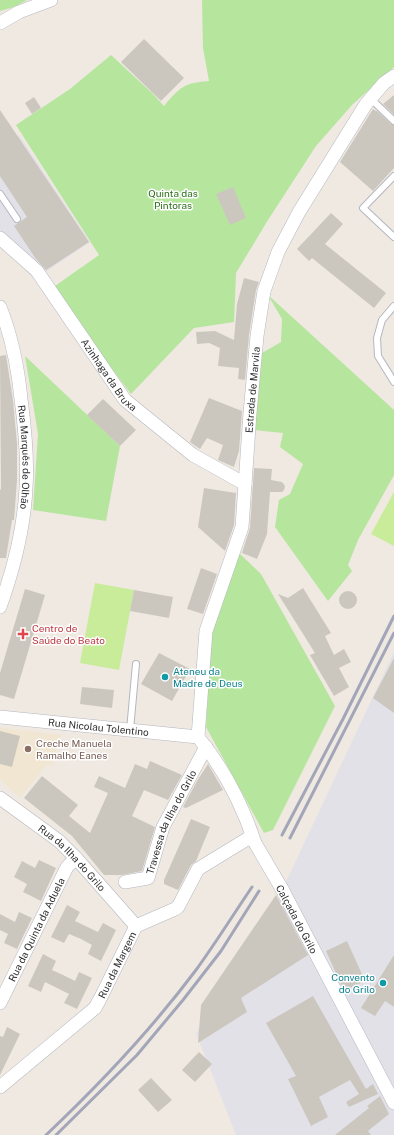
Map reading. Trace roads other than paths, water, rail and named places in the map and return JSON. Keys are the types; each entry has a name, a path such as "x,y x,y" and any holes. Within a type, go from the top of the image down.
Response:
{"street":[{"path":"0,23 19,12 51,0"},
{"name":"Estrada de Marvila","path":"202,742 206,631 242,527 257,336 264,291 278,252 299,212 366,104 384,84 394,76"},
{"name":"Azinhaga da Bruxa","path":"0,238 37,271 125,400 193,455 245,484"},
{"name":"Rua Marquês de Olhão","path":"0,308 18,369 26,434 26,488 20,535 14,565 0,606"},
{"name":"Rua Nicolau Tolentino","path":"0,717 130,730 202,742"},
{"name":"Calçada do Grilo","path":"202,742 216,759 234,793 254,839 282,889 394,1103"},
{"name":"Travessa da Ilha do Grilo","path":"125,882 148,878 164,828 202,742"},
{"name":"Rua da Ilha do Grilo","path":"0,798 59,841 136,926"},
{"name":"Rua da Margem","path":"0,1087 95,1008 136,926 175,909 198,869 254,839"},
{"name":"Rua da Quinta da Aduela","path":"0,1003 68,867 76,858"}],"lane":[{"path":"371,98 394,121"},
{"path":"394,176 363,208 394,237"},
{"path":"0,194 17,219"},
{"path":"394,306 382,320 377,338 378,356 394,382"},
{"path":"130,730 136,664"}],"railway":[{"path":"282,835 343,719 394,616"},
{"path":"290,838 394,633"},
{"path":"46,1135 86,1096 161,1014 196,970 252,887"},
{"path":"56,1135 137,1055 183,1000 221,951 259,891"}],"place":[{"name":"Centro de Saúde do Beato","path":"23,634"},
{"name":"Ateneu da Madre de Deus","path":"165,677"},
{"name":"Creche Manuela Ramalho Eanes","path":"28,749"},
{"name":"Convento do Grilo","path":"383,983"}],"park label":[{"name":"Quinta das Pintoras","path":"173,198"}]}
